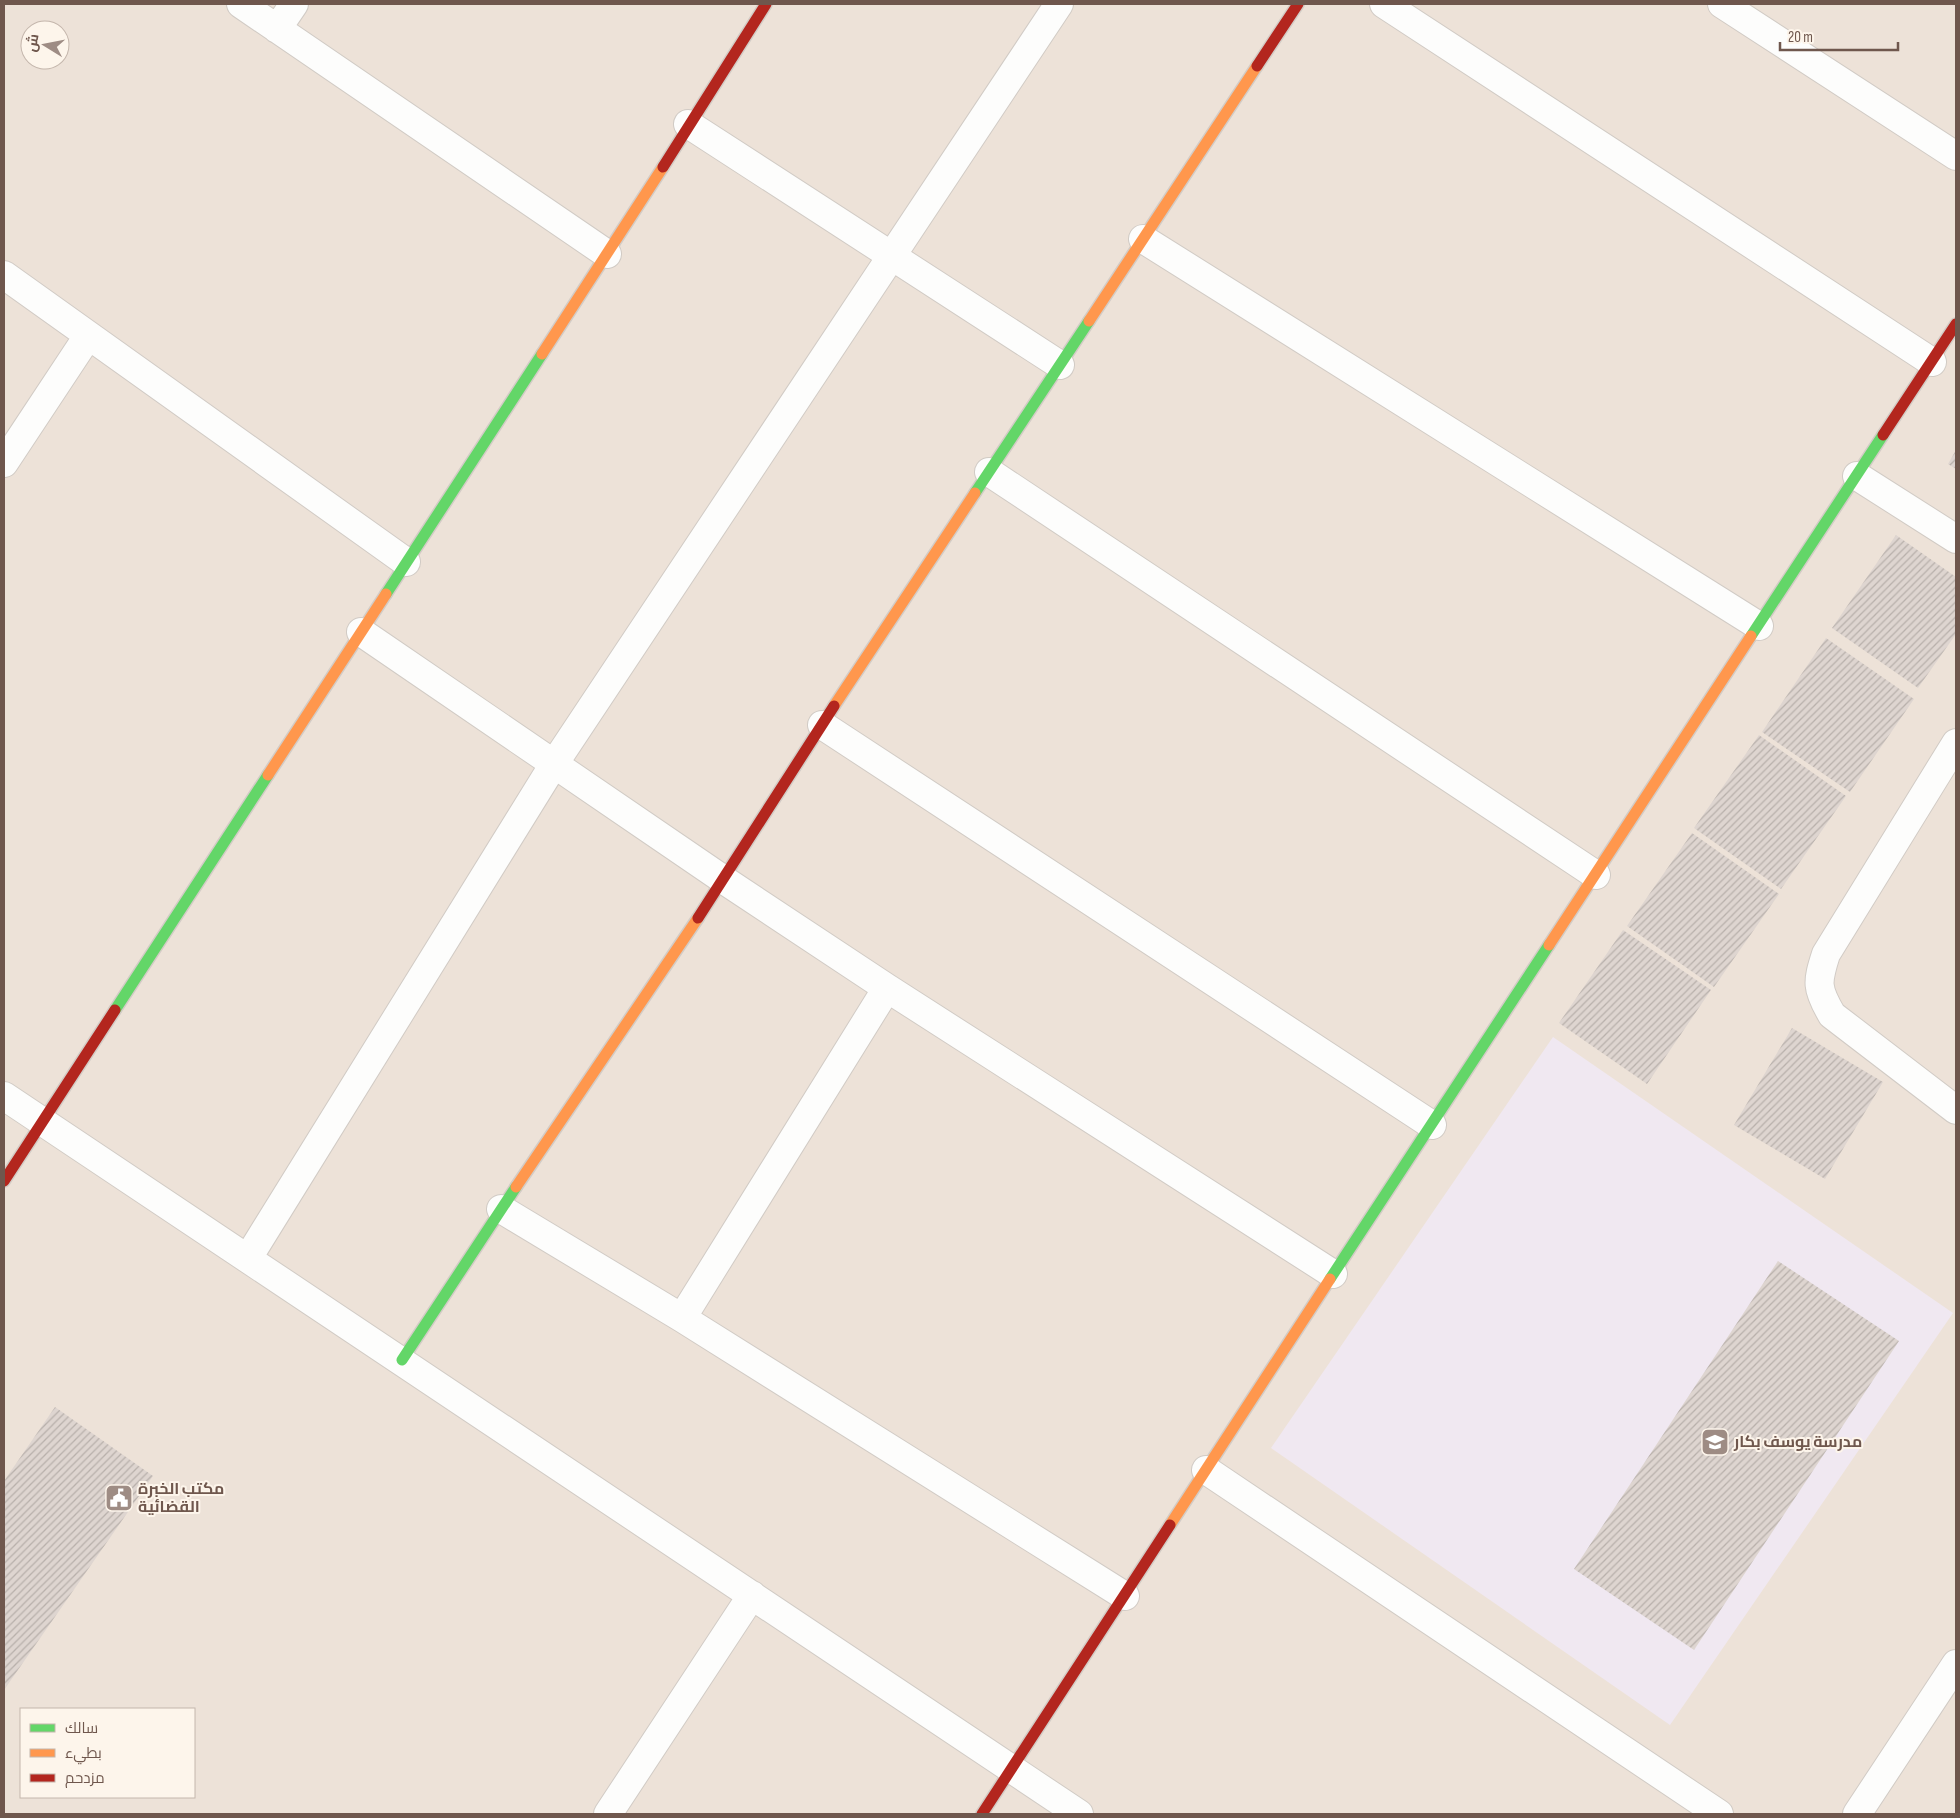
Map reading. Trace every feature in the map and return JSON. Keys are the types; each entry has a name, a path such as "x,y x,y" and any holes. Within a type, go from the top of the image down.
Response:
{"street":[{"path":"241,4 607,254"},
{"path":"277,29 294,4"},
{"path":"4,1181 607,254 766,4"},
{"path":"248,1258 554,764 1059,4"},
{"path":"402,1360 501,1209 724,880 822,725 1298,4"},
{"path":"1384,4 1932,362"},
{"path":"1722,4 1956,156"},
{"path":"688,124 1060,364"},
{"path":"1143,239 1759,626"},
{"path":"4,275 406,562"},
{"path":"982,1814 1333,1274 1432,1126 1956,324"},
{"path":"4,463 88,336"},
{"path":"989,472 1596,875"},
{"path":"1857,476 1956,539"},
{"path":"361,632 724,880 887,988 1333,1274"},
{"path":"822,725 1432,1126"},
{"path":"1953,756 1826,954 1818,978 1822,999 1832,1014 1956,1110"},
{"path":"682,1318 887,988"},
{"path":"4,1096 402,1360 1079,1814"},
{"path":"501,1209 682,1318 1125,1596"},
{"path":"1206,1470 1719,1814"},
{"path":"608,1814 752,1595"},
{"path":"1857,1814 1956,1664"}],"shaded area":[{"path":"4,4 1956,4 1956,1814 4,1814"},
{"path":"1553,1037 1953,1313 1670,1725 1271,1448"}],"building":[{"path":"1956,450 1956,469 1948,464"},
{"path":"1896,535 1956,577 1956,634 1918,688 1832,628"},
{"path":"1826,638 1914,699 1850,792 1762,732"},
{"path":"1759,735 1846,796 1781,889 1694,828"},
{"path":"1692,833 1779,894 1714,987 1627,926"},
{"path":"1623,930 1711,990 1647,1084 1559,1023"},
{"path":"1792,1028 1883,1082 1825,1179 1734,1125"},
{"path":"1778,1261 1899,1341 1694,1650 1574,1569"},
{"path":"55,1407 153,1476 4,1690 4,1481"}],"traffic: fast":[{"path":"975,493 1089,321"},
{"path":"386,594 542,354"},
{"path":"1751,636 1883,435"},
{"path":"115,1010 268,775"},
{"path":"1330,1279 1549,945"},
{"path":"402,1360 516,1187"}],"traffic: slow":[{"path":"1089,321 1257,66"},
{"path":"542,354 663,167"},
{"path":"834,706 975,493"},
{"path":"268,775 386,594"},
{"path":"1549,945 1751,636"},
{"path":"516,1187 698,918"},
{"path":"1170,1525 1330,1279"}],"traffic: jam":[{"path":"663,167 766,4"},
{"path":"1257,66 1298,4"},
{"path":"1883,435 1956,324"},
{"path":"698,918 834,706"},
{"path":"4,1181 115,1010"},
{"path":"982,1814 1170,1525"}],"place":[{"name":"مدرسة يوسف بكار","path":"1715,1442"},
{"name":"مكتب الخبرة القضائية","path":"119,1498"}]}
